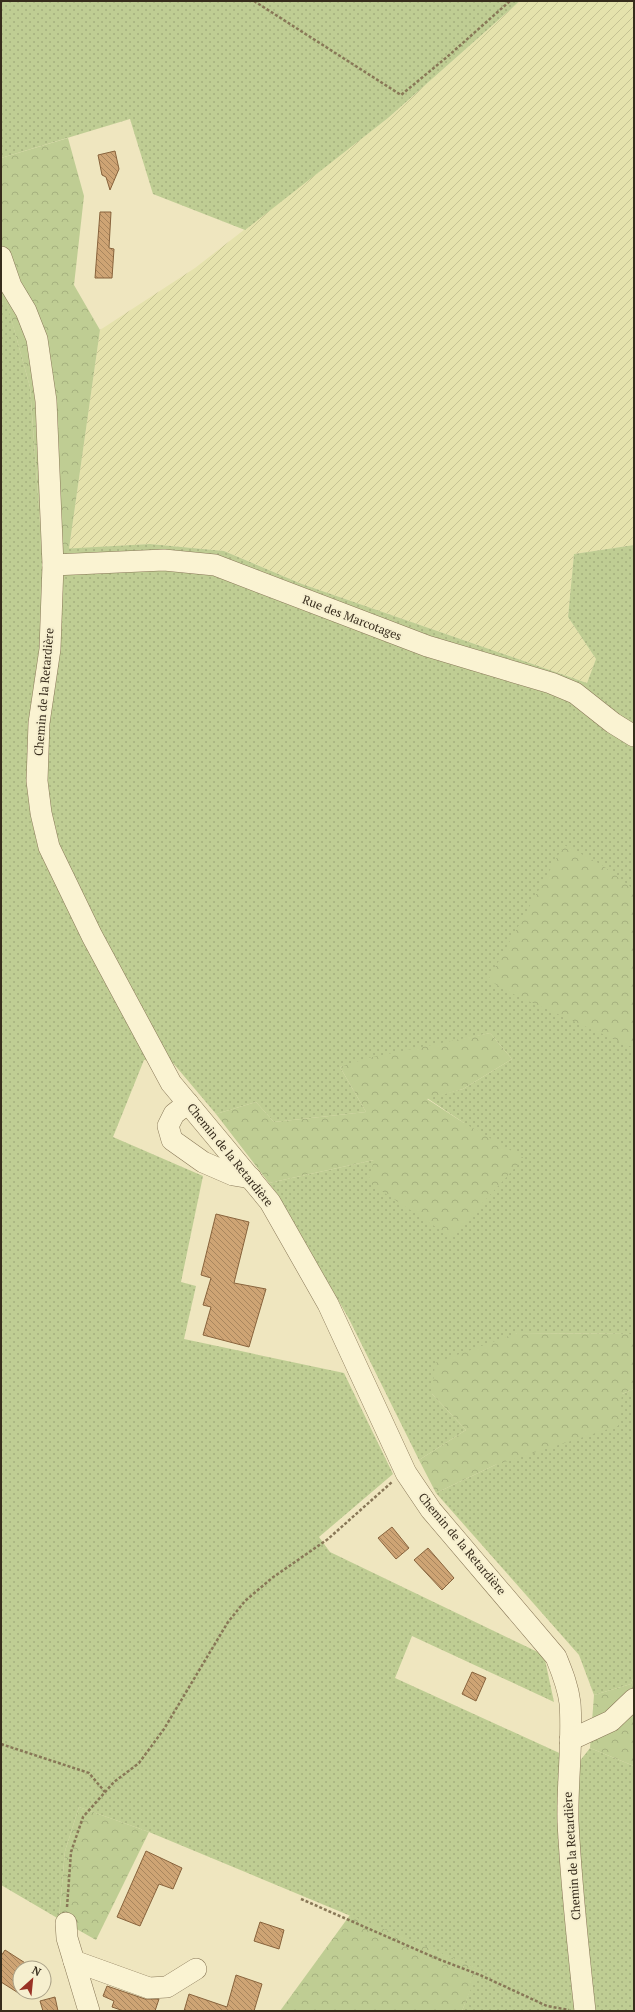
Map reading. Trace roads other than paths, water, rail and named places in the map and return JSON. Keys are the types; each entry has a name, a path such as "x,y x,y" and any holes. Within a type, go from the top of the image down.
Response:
{"street":[{"name":"Chemin de la Retardière","path":"1,257 11,286 26,311 37,339 46,401 53,565 50,649 39,723 37,781 41,813 49,847 92,936 171,1083 270,1202 328,1304 406,1473 431,1510 556,1657 565,1680 570,1702 570,1740 567,1788 570,1869 585,2011"},
{"name":"Rue des Marcotages","path":"53,565 164,560 215,565 427,646 551,683 575,694 613,723 634,736"},
{"path":"188,1103 174,1114 168,1126 172,1140 203,1162 233,1175 250,1178"},
{"path":"570,1740 611,1721 634,1699"},
{"path":"66,1923 74,1961 89,2011"},
{"path":"74,1961 149,1988 167,1987 196,1969"}]}
